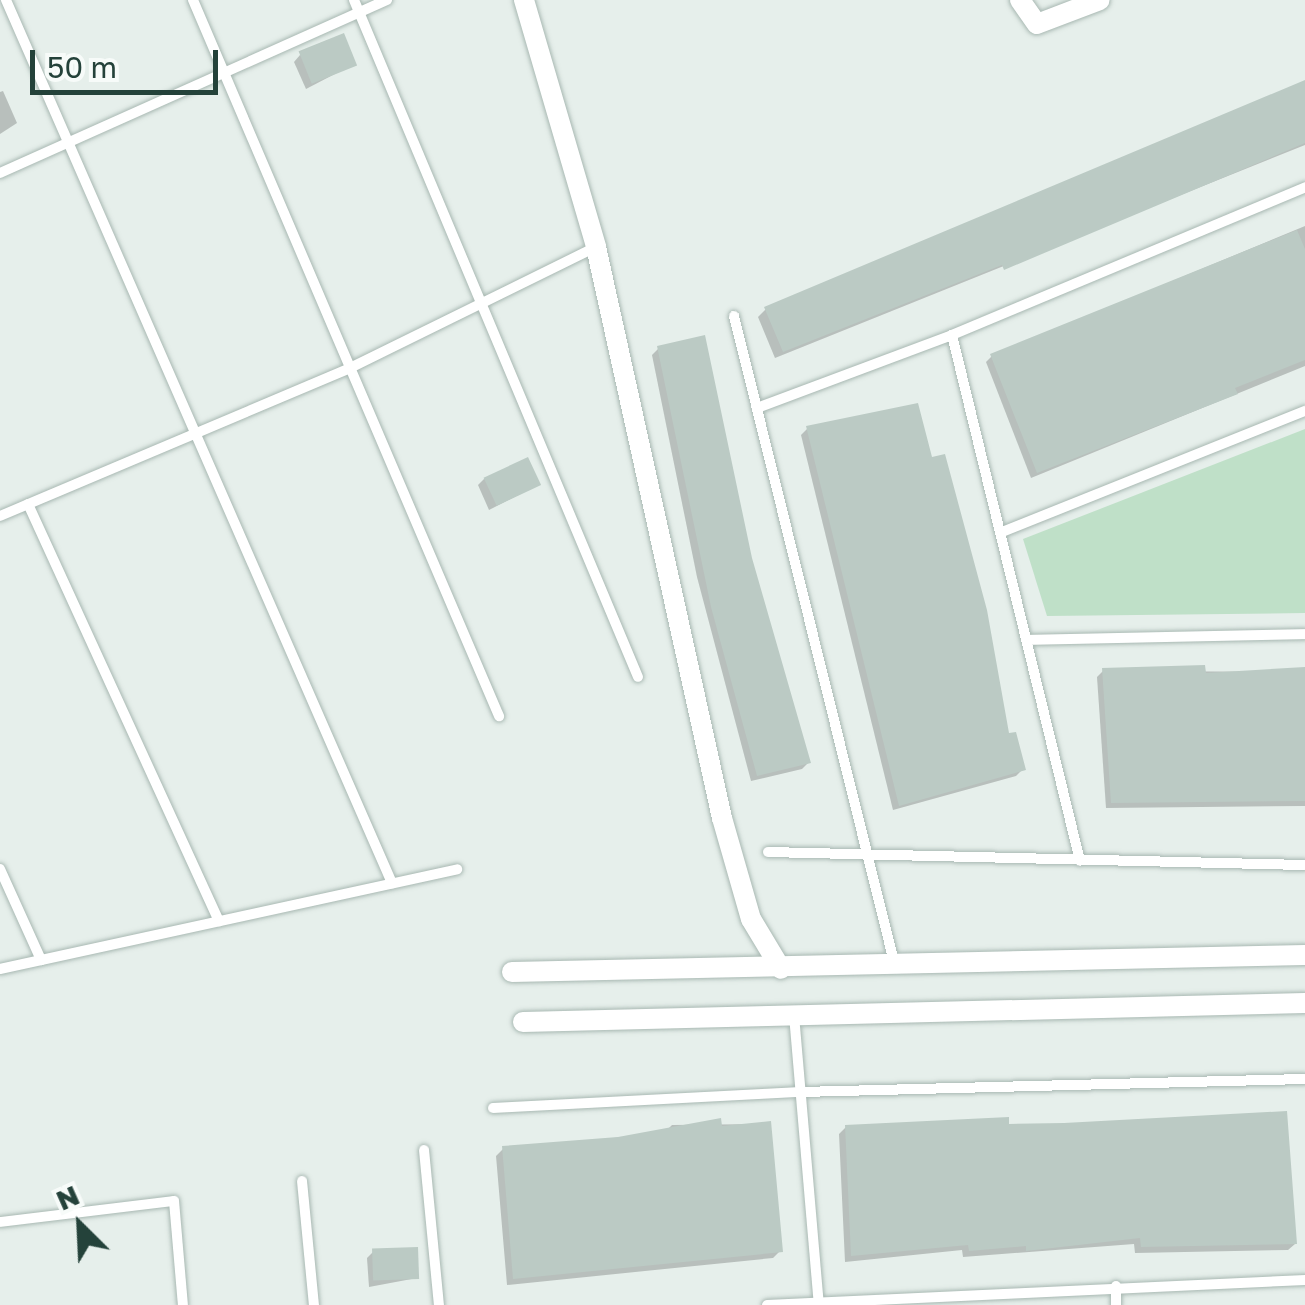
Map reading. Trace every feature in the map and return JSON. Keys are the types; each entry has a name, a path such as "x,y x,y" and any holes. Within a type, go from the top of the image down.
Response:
{"street":[{"path":"524,0 596,248 722,818 751,919 781,969"},
{"path":"1020,0 1037,24 1100,0"},
{"path":"512,972 1305,955"},
{"path":"523,1022 1305,1003"}],"lane":[{"path":"6,0 392,883"},
{"path":"193,0 499,716"},
{"path":"354,0 638,678"},
{"path":"0,173 387,0"},
{"path":"756,408 952,335 1305,186"},
{"path":"0,516 350,368 482,300 596,248"},
{"path":"734,316 895,966"},
{"path":"952,335 1080,861"},
{"path":"1002,532 1305,411"},
{"path":"28,504 220,921"},
{"path":"1028,640 1305,634"},
{"path":"768,852 1305,864"},
{"path":"0,869 41,960"},
{"path":"0,969 457,869"},
{"path":"794,1016 819,1303"},
{"path":"493,1108 801,1092 1305,1078"},
{"path":"424,1150 439,1305"},
{"path":"302,1181 314,1305"},
{"path":"0,1222 174,1200 184,1305"},
{"path":"766,1305 1305,1280"},
{"path":"1116,1286 1116,1305"}],"green space":[{"path":"1305,429 1305,613 1047,616 1023,539"}],"building":[{"path":"344,33 357,65 312,84 299,51"},
{"path":"1305,80 1305,143 1004,270 1002,265 783,352 764,307"},
{"path":"1297,230 1305,249 1305,360 1235,388 1238,394 1037,473 990,354"},
{"path":"705,335 752,558 811,763 757,776 711,607 657,346"},
{"path":"918,403 932,457 945,454 987,610 1009,733 1016,732 1026,770 899,806 806,426"},
{"path":"528,457 541,485 497,506 484,478"},
{"path":"1205,665 1206,673 1305,667 1305,801 1111,803 1102,668"},
{"path":"1287,1111 1297,1244 1141,1247 1140,1238 1026,1251 1026,1246 969,1251 968,1245 851,1256 845,1125 1009,1117 1009,1124 1064,1123"},
{"path":"721,1118 722,1126 771,1121 783,1252 513,1279 502,1146 618,1137"},
{"path":"418,1247 419,1279 373,1281 372,1249"}]}
